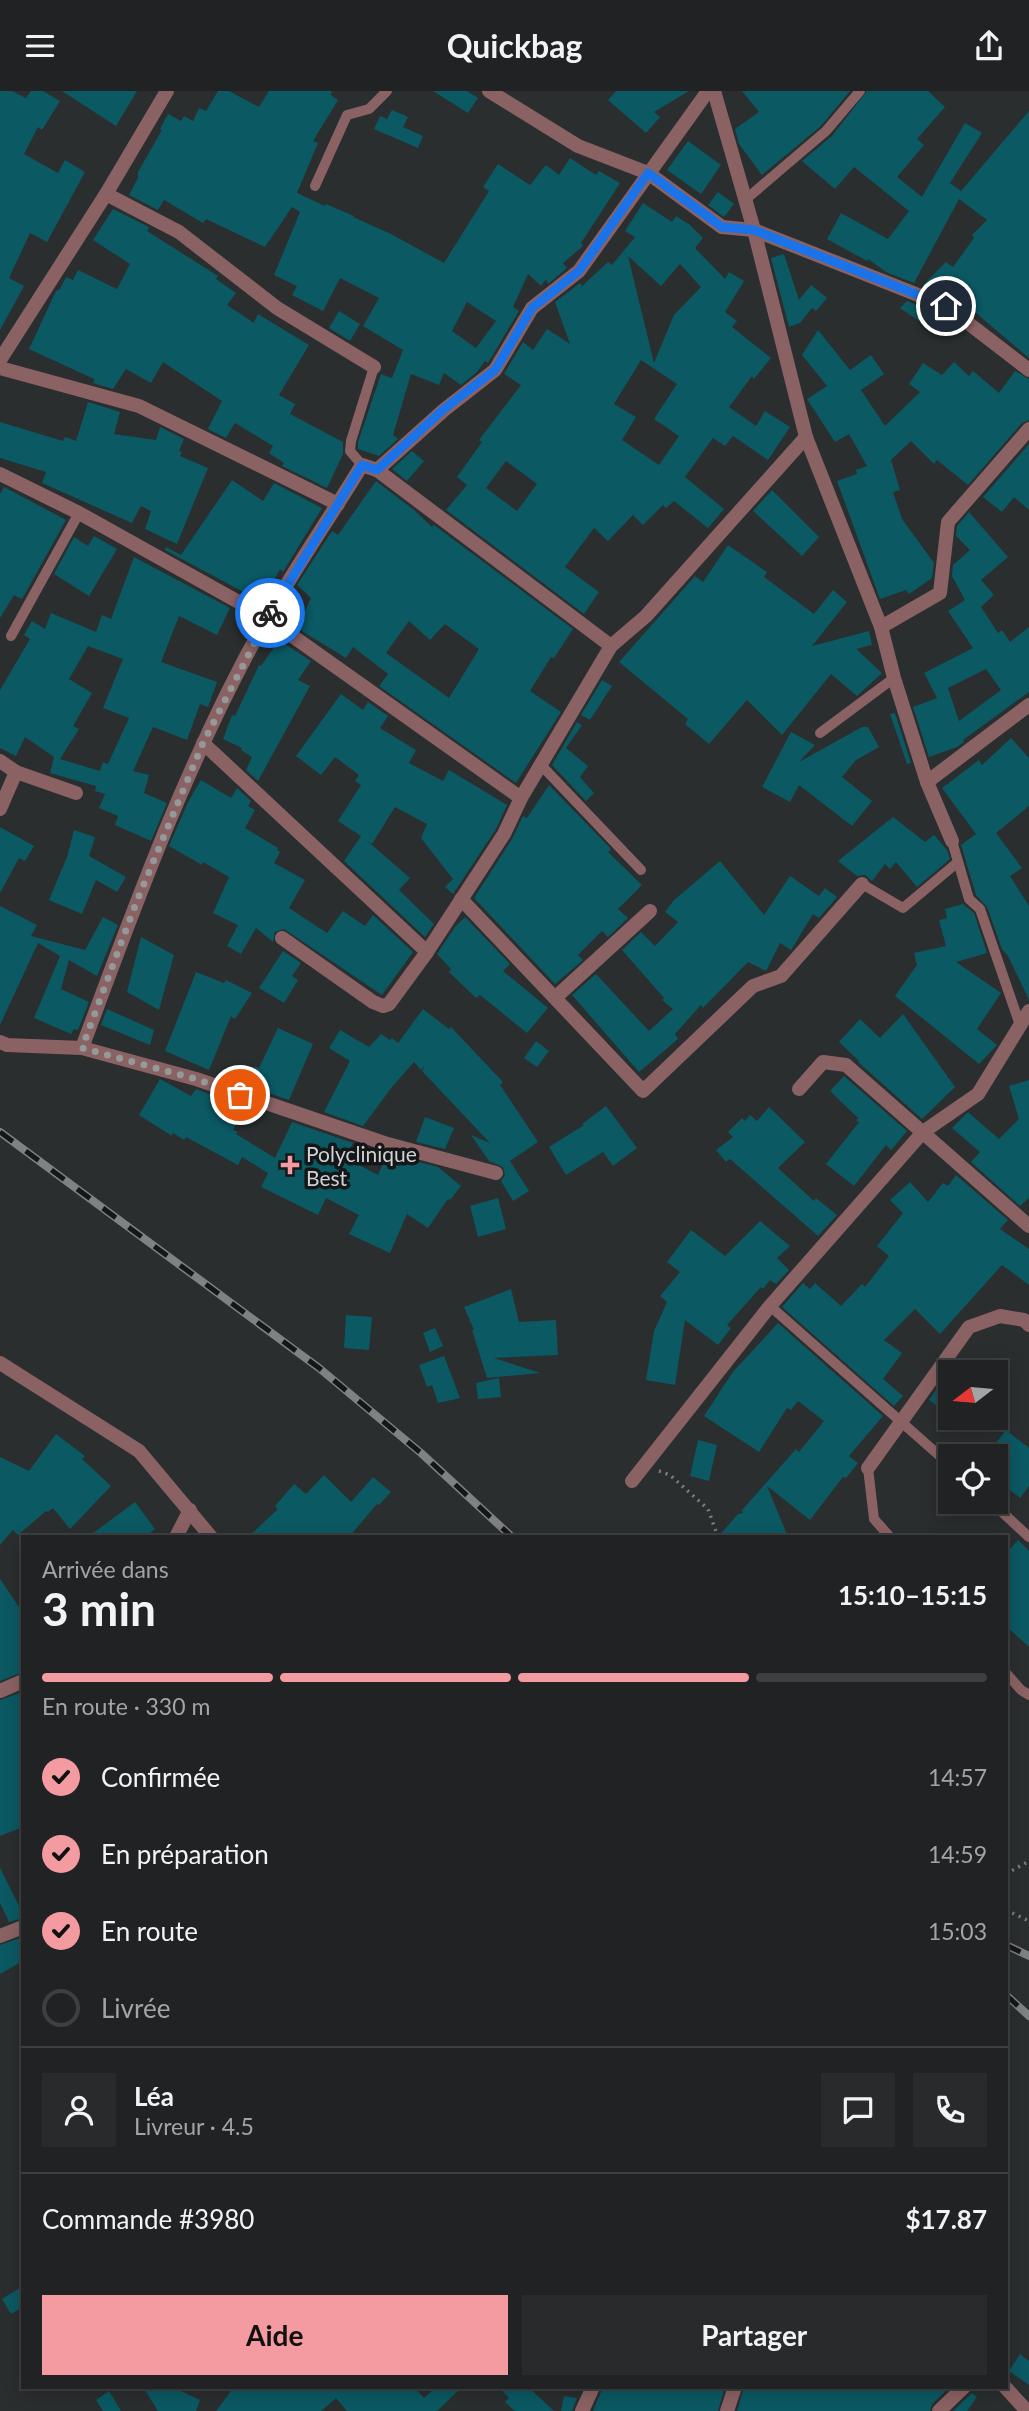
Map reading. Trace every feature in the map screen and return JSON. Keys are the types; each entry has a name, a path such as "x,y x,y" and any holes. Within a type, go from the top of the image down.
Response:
{"street":[{"path":"0,360 106,194 167,91"},
{"path":"489,91 578,146 648,173 722,227 754,230 946,306 1029,370"},
{"path":"377,470 444,409 495,370 532,308 579,271 708,91"},
{"path":"714,91 754,230 806,437 881,627 894,678 928,782 952,841"},
{"path":"106,194 179,232 277,308 374,366"},
{"path":"0,368 139,406 338,504"},
{"path":"881,627 940,593 948,522 1029,429"},
{"path":"282,938 373,1002 383,1006 389,1004 427,953 504,834 521,798 611,646 646,616 806,437"},
{"path":"82,1048 136,903 203,743 267,618 362,465 377,470 611,646"},
{"path":"0,474 79,513 267,618 521,798"},
{"path":"928,782 1029,705"},
{"path":"203,743 427,953"},
{"path":"0,761 16,772 76,793"},
{"path":"0,809 16,772"},
{"path":"461,899 643,1091 753,986 781,976 862,884"},
{"path":"556,997 650,911"},
{"path":"632,1481 770,1305 923,1132 978,1094 1029,1011"},
{"path":"0,1042 7,1045 82,1048 196,1079 384,1143 496,1173"},
{"path":"799,1089 823,1062 846,1065 1029,1226"},
{"path":"868,1468 969,1327 1000,1316 1024,1320 1029,1325"},
{"path":"0,1363 139,1451 209,1535"},
{"path":"177,1535 190,1510"},
{"path":"0,1691 21,1682"},
{"path":"0,1936 21,1928"},
{"path":"582,2411 592,2389"},
{"path":"727,2411 734,2389"},
{"path":"939,2411 962,2389"},
{"path":"1007,2389 1027,2411"}],"lane":[{"path":"315,186 347,115 369,109 387,91"},
{"path":"745,200 825,131 860,91"},
{"path":"362,465 350,451 351,442 374,366"},
{"path":"12,636 79,513"},
{"path":"820,733 894,678"},
{"path":"541,765 641,870"},
{"path":"952,841 969,899 980,909 1020,1025"},
{"path":"862,884 904,908 958,862"},
{"path":"770,1305 938,1454"},
{"path":"868,1468 874,1519 888,1535"},
{"path":"1004,1514 1029,1537"},
{"path":"1008,1675 1029,1695"}],"path":[{"path":"644,1466 670,1475 708,1509 717,1535"},
{"path":"1008,1873 1029,1861"},
{"path":"1008,1911 1029,1920"}],"building":[{"path":"0,91 12,91 26,98 31,91 43,91 60,101 42,130 38,127 24,154 58,173 65,160 85,172 47,242 30,233 9,278 24,286 0,330"},
{"path":"62,91 137,91 116,126"},
{"path":"218,91 229,91 259,107 269,91 332,91 331,95 338,100 313,141 318,143 297,193 354,216 444,263 489,191 483,187 498,164 530,185 546,165 559,175 570,158 596,175 599,171 620,183 581,243 583,246 563,263 567,268 548,284 546,279 541,286 528,274 513,307 519,311 488,363 485,361 477,372 461,385 444,373 439,385 411,374 393,435 398,439 379,456 358,449 358,442 381,374 392,378 403,350 363,326 379,298 340,278 323,311 292,295 297,286 274,275 300,212 292,207 265,247 206,219 203,223 164,200 158,210 129,195 168,114 181,121 184,116 193,121 199,108 206,111","holes":["467,302 496,321 476,348 452,331"]},
{"path":"433,91 467,91 478,98 468,113"},
{"path":"616,91 689,91 654,112 660,117 646,133 608,100"},
{"path":"742,91 850,91 821,126 762,175 739,144 735,129 759,112"},
{"path":"867,91 928,91 945,107 917,139 924,145 897,177 922,197 965,123 982,133 950,183 961,191 1029,111 1029,358 969,307 967,310 950,297 922,286 946,262 953,267 974,238 972,235 987,220 959,199 914,283 886,272 868,259 867,261 827,239 841,213 888,239 909,211 854,167 835,189 802,161 832,136"},
{"path":"392,110 408,117 403,127 423,136 418,148 374,129 380,116 387,119"},
{"path":"688,141 721,165 701,194 667,170"},
{"path":"718,192 734,204 724,217 708,205"},
{"path":"643,203 672,222 676,216 703,238 695,248 725,279 729,272 744,281 725,312 737,321 732,327 771,358 754,379 752,376 729,407 756,426 765,411 790,427 768,460 733,436 725,446 713,438 685,477 724,509 708,528 674,501 666,508 663,505 643,525 633,515 608,541 594,528 565,567 599,592 584,614 446,510 467,485 457,477 482,442 479,440 521,385 504,374 523,342 533,350 547,329 570,344 555,302 580,283 582,286 608,262 612,265 635,237 625,231","holes":["628,256 661,286 680,264 701,287 674,315 654,363","641,360 677,384 654,419 679,436 659,465 622,440 636,417 614,404","506,461 537,484 517,511 486,488"]},
{"path":"113,209 149,227 147,231 218,276 216,279 236,293 227,305 254,323 258,314 309,345 279,395 295,404 290,414 343,442 343,454 327,488 282,466 284,463 269,453 273,446 235,423 226,438 208,429 222,401 163,362 151,383 126,369 113,389 93,383 94,379 29,349 56,291 66,277 73,280 78,270 117,289 130,264 93,240"},
{"path":"784,254 799,300 811,285 827,298 816,311 812,308 800,323 789,327 771,258"},
{"path":"907,301 934,312 922,323 900,308"},
{"path":"339,311 360,324 350,341 329,328"},
{"path":"818,330 850,370 871,355 884,374 861,390 885,426 920,392 909,384 923,363 942,375 954,362 969,376 973,371 999,393 1015,371 1029,379 1029,420 1022,423 968,485 937,460 934,464 911,441 891,460 900,490 893,492 902,519 934,563 932,578 909,594 906,590 880,599 837,481 857,474 856,470 867,466 849,434 835,442 807,399 827,386 802,355"},
{"path":"88,402 120,412 114,434 156,440 160,427 184,439 179,451 182,452 180,456 208,468 177,544 145,529 151,511 141,506 132,523 42,483 46,472 0,458 0,422 63,441 65,437 76,441"},
{"path":"1029,444 1029,510 1014,497 1002,512 983,497"},
{"path":"412,451 424,461 407,481 392,469"},
{"path":"232,480 263,501 274,483 322,508 283,572 280,569 262,602 165,550 166,547 181,555"},
{"path":"376,481 432,527 434,525 573,629 554,658 551,657 530,691 561,712 516,783 379,686 388,674 353,647 346,658 297,628 311,598 297,585 332,531 338,535","holes":["409,621 430,640 445,624 479,649 449,698 386,653"]},
{"path":"4,487 66,520 22,599 14,595 0,618 0,494"},
{"path":"772,490 819,537 802,556 753,511"},
{"path":"969,512 1008,557 981,580 994,595 981,607 998,633 1002,630 1010,642 1029,627 1029,692 957,747 929,757 913,707 937,698 924,673 973,648 948,611 965,600 952,576 953,565 970,550 956,536 957,526","holes":["986,669 1001,690 959,721 948,688"]},
{"path":"94,536 117,549 89,596 54,574 74,537 88,546"},
{"path":"728,545 767,572 764,577 814,614 833,590 847,602 812,646 869,631 872,645 856,649 882,673 857,696 831,674 782,735 747,700 709,744 685,724 688,719 619,662 695,576 703,582"},
{"path":"134,557 230,608 217,635 179,616 161,662 217,682 208,707 200,704 187,740 153,727 133,771 149,775 144,793 167,803 151,841 115,825 118,816 99,808 105,794 95,791 96,786 50,773 54,757 25,737 16,756 0,748 0,690 30,639 24,635 32,621 45,629 51,613 96,632 102,615 111,619","holes":["88,646 123,659 103,708 129,718 108,764 103,762 100,771 60,759 79,729 73,726 92,693 69,679"]},
{"path":"279,640 311,661 298,680 310,686 258,781 246,770 252,757 241,750 242,748 223,739 232,715 235,716 259,665 261,666"},
{"path":"602,680 612,686 590,720 581,715"},
{"path":"341,694 363,710 368,702 388,716 380,728 416,750 409,763 443,781 449,770 507,805 496,829 453,894 445,887 453,879 421,838 427,824 395,807 372,844 365,839 410,878 399,890 434,924 425,937 344,861 361,836 338,821 361,785 355,781 359,775 335,757 321,775 296,756"},
{"path":"895,713 911,763 907,764 890,714"},
{"path":"577,722 582,725 566,748 588,766 580,777 594,793 586,801 552,765"},
{"path":"862,727 868,727 879,747 856,760 842,777 872,801 852,826 799,785 790,802 762,787 791,732 815,745 799,762"},
{"path":"1011,738 1029,758 1029,806 996,833 1022,868 1010,876 1029,906 1029,1000 1002,949 987,907 976,895 961,845 976,834 942,788 979,760 982,765"},
{"path":"201,780 231,798 237,788 251,801 248,806 255,810 245,828 278,848 280,852 274,863 305,880 289,908 327,933 343,911 365,926 373,915 413,952 382,995 284,929 275,932 273,942 256,928 241,954 227,946 238,925 213,913 229,877 169,846"},
{"path":"549,785 611,849 608,852 642,885 618,909 628,918 608,937 602,931 578,955 583,960 555,984 474,898 512,839 523,816 527,818"},
{"path":"893,817 925,842 934,835 947,850 950,859 917,887 896,862 890,869 885,864 872,881 865,875 857,876 838,861"},
{"path":"0,827 34,846 25,861 19,858 0,893"},
{"path":"74,830 95,837 89,856 126,877 117,892 96,880 82,914 49,900 67,857"},
{"path":"720,861 764,915 790,876 819,896 825,888 837,897 819,918 813,914 791,950 780,943 766,971 748,962 703,1008 701,1005 675,1034 678,1039 639,1072 572,995 596,974 649,1031 673,1009 662,1000 664,998 622,950 641,932 655,946 678,922 665,912 674,900"},
{"path":"963,904 974,913 987,953 956,962 1001,993 977,1029 997,1045 979,1064 895,996 917,965 914,953 946,946 939,920 947,918 945,909"},
{"path":"0,906 37,925 31,936 85,950 103,917 118,925 97,976 69,960 61,989 89,1002 78,1030 74,1029 71,1034 34,1018 60,956 38,943 0,1025"},
{"path":"465,917 510,964 503,971 548,1008 527,1033 480,995 476,998 449,972 451,969 437,954"},
{"path":"141,937 174,955 159,1010 127,992"},
{"path":"283,951 301,963 292,976 298,980 284,1003 259,988"},
{"path":"196,972 224,983 226,980 252,993 235,1019 231,1016 209,1070 165,1051"},
{"path":"107,1009 154,1030 150,1045 101,1025"},
{"path":"423,1009 449,1029 451,1027 503,1082 500,1085 538,1142 510,1161 529,1191 513,1201 501,1181 505,1175 503,1167 489,1161 471,1135 490,1143 422,1071 425,1066 421,1070 414,1062 363,1126 324,1112 350,1061 329,1048 340,1030 369,1047 381,1034 398,1043"},
{"path":"903,1014 955,1087 922,1119 839,1042 860,1019 880,1038"},
{"path":"278,1028 313,1044 289,1100 242,1084 247,1071 253,1073 255,1066 259,1068"},
{"path":"536,1041 549,1051 537,1067 524,1058"},
{"path":"844,1076 907,1131 891,1150 886,1145 854,1186 826,1164 859,1122 830,1091"},
{"path":"160,1079 191,1096 196,1089 244,1107 233,1130 275,1158 292,1122 353,1143 346,1158 378,1175 387,1154 438,1167 461,1186 450,1200 448,1199 428,1228 407,1214 390,1253 349,1234 359,1215 326,1198 318,1215 261,1187 268,1173 242,1157 238,1165 186,1137 184,1140 173,1133 172,1136 139,1115"},
{"path":"1029,1080 1029,1198 1020,1206 971,1162 980,1152 952,1128 968,1112 999,1139 1019,1119 1009,1086"},
{"path":"606,1106 637,1148 613,1166 603,1152 566,1175 549,1147 584,1125 582,1124"},
{"path":"769,1107 805,1142 778,1168 814,1201 816,1198 837,1215 818,1236 730,1159 726,1162 716,1150 733,1137 728,1132 742,1118 745,1121 750,1115 757,1121"},
{"path":"425,1117 454,1128 445,1149 416,1142"},
{"path":"956,1175 1008,1220 1000,1229 1029,1249 1029,1285 1002,1265 940,1334 915,1309 884,1340 902,1353 883,1379 903,1396 894,1406 782,1307 803,1283 810,1289 815,1283 841,1306 862,1284 865,1287 889,1256 877,1246 903,1213 890,1200 910,1182 928,1202 943,1183 948,1186"},
{"path":"498,1198 506,1229 478,1237 470,1206"},
{"path":"760,1221 790,1246 777,1258 789,1270 776,1284 770,1280 763,1289 761,1287 727,1325 731,1328 718,1345 685,1320 675,1385 646,1380 654,1331 667,1302 660,1296 680,1272 667,1262 691,1230 725,1256"},
{"path":"511,1289 519,1322 556,1320 558,1355 494,1358 540,1373 487,1378 474,1330 464,1307"},
{"path":"346,1315 372,1317 369,1350 344,1348"},
{"path":"778,1323 883,1416 849,1456 858,1463 846,1478 843,1477 810,1520 767,1486 787,1535 720,1535 738,1514 743,1513 742,1510 796,1449 799,1452 824,1421 798,1401 791,1410 787,1408 759,1452 704,1416 732,1373"},
{"path":"435,1328 443,1346 430,1352 423,1333"},
{"path":"444,1356 460,1398 438,1403 432,1385 427,1387 419,1365"},
{"path":"499,1378 501,1397 478,1399 476,1383"},
{"path":"938,1387 938,1406 929,1400"},
{"path":"1006,1430 1029,1448 1029,1486 1020,1498 1008,1488 1008,1444 995,1444"},
{"path":"56,1434 85,1456 82,1459 111,1486 70,1529 53,1508 18,1535 13,1530 0,1545 0,1457 29,1471"},
{"path":"698,1440 717,1445 709,1481 690,1476"},
{"path":"324,1475 351,1502 373,1477 391,1492 351,1535 250,1535 278,1509 275,1506 294,1484 306,1494"},
{"path":"135,1502 155,1529 148,1535 91,1535"},
{"path":"1018,1540 1029,1551 1029,1647 1008,1628 1008,1551"},
{"path":"0,1579 21,1610 21,1673 0,1681"},
{"path":"21,1693 21,1828 0,1836 0,1700"},
{"path":"0,1868 21,1910 21,1919 9,1922 0,1903"},
{"path":"21,1938 21,1962 0,1974 0,1945"},
{"path":"21,2287 21,2308 11,2314 2,2299"},
{"path":"1020,2354 1029,2361 1029,2385 1009,2371"},
{"path":"144,2389 176,2389 200,2400 196,2411 158,2411"},
{"path":"232,2389 416,2389 424,2398 434,2389 460,2389 437,2411 347,2411 336,2398 321,2411 216,2411"},
{"path":"501,2389 530,2389 554,2411 515,2411 505,2402 509,2398"},
{"path":"602,2389 724,2389 718,2411 593,2411"},
{"path":"743,2389 948,2389 932,2404 930,2411 737,2411"},
{"path":"109,2391 121,2411 103,2411 96,2400"},
{"path":"972,2393 977,2397 967,2411 953,2411"},
{"path":"564,2396 577,2398 572,2411 561,2411"}],"railway":[{"path":"0,1132 319,1368 421,1453 510,1535"},
{"path":"1008,1946 1029,1956"},
{"path":"1008,1997 1029,2016"}],"way so far":[{"path":"240,1095 196,1079 82,1048 136,903 203,743 270,613"}],"place":[{"name":"Polyclinique Best","path":"290,1165"}],"route":[{"path":"270,613 362,465 377,470 444,409 495,370 532,308 579,271 648,173 722,227 754,230 946,306"}]}
